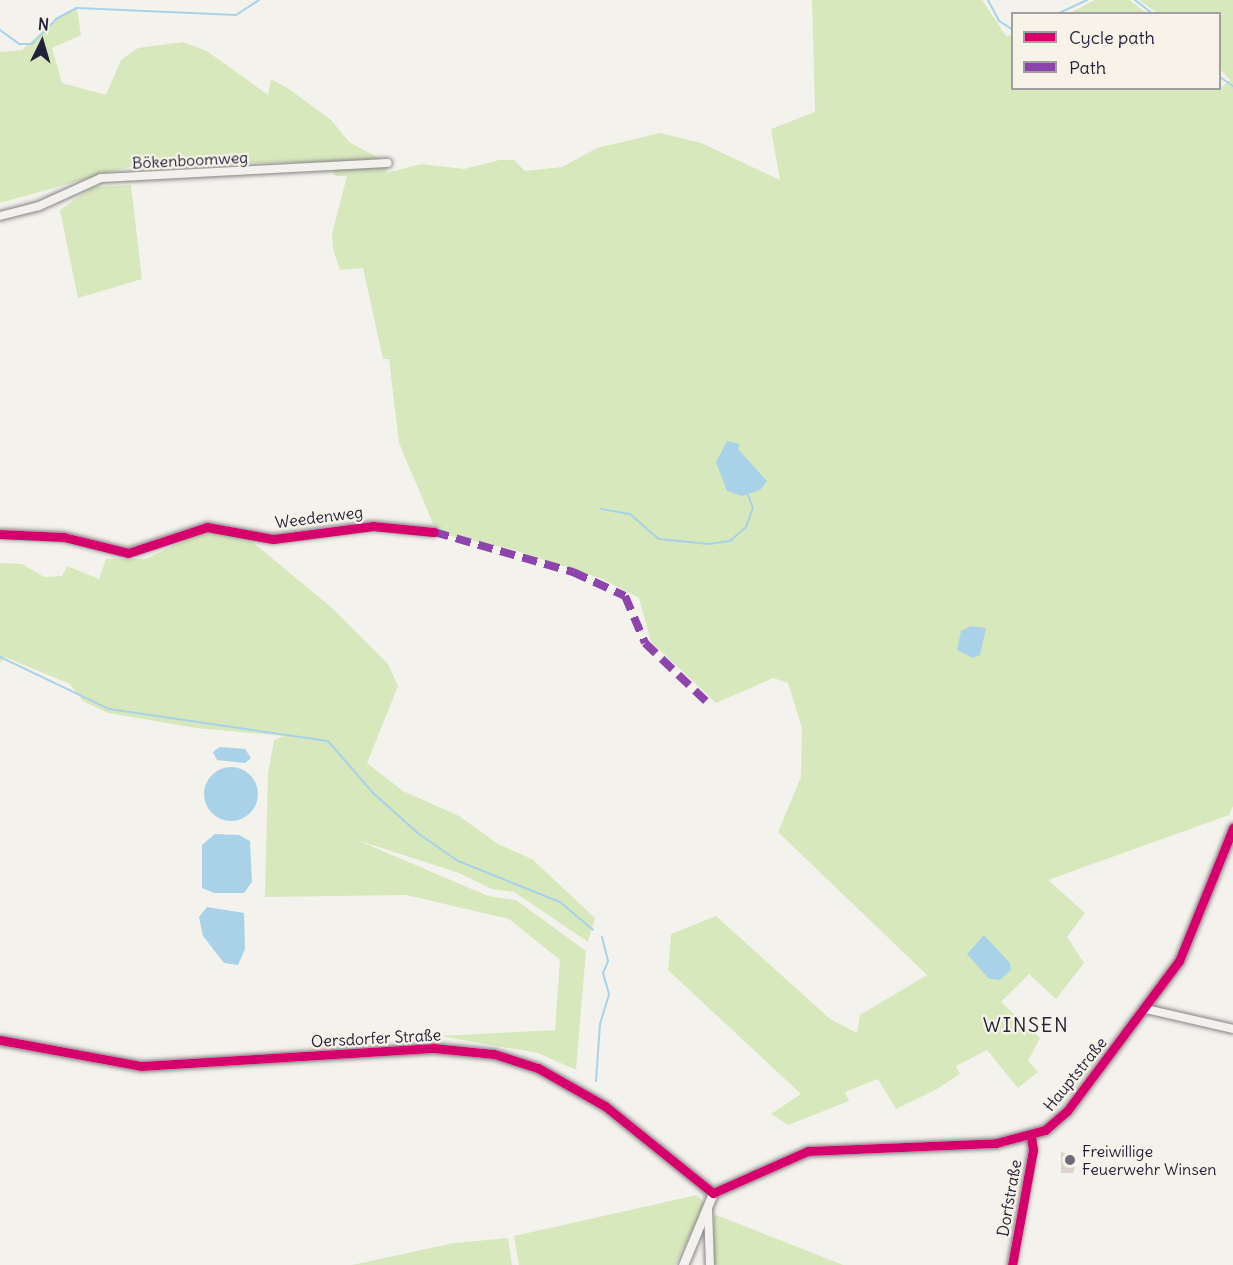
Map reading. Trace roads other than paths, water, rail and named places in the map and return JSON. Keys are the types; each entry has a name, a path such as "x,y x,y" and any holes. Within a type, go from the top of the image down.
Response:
{"street":[{"name":"Bökenboomweg","path":"0,216 39,206 101,178 388,163"},
{"name":"Weedenweg","path":"0,534 64,537 128,553 207,526 273,539 373,526 434,531"},
{"name":"Hauptstraße","path":"1031,1137 1067,1111 1146,1009 1179,961 1233,828"},
{"path":"1146,1009 1233,1029"},
{"name":"Oersdorfer Straße","path":"0,1040 141,1066 433,1048 494,1054 538,1068 605,1106 713,1193"},
{"path":"683,1265 713,1193 808,1151 1031,1137"},
{"name":"Dorfstraße","path":"1012,1265 1033,1150 1031,1137"},
{"path":"708,1209 710,1265"}],"water":[{"path":"727,441 740,444 738,449 767,481 760,490 742,496 727,491 716,462"},
{"path":"971,626 986,628 980,655 973,658 957,650 961,631"},
{"path":"220,747 245,749 251,758 245,763 217,760 213,752"},
{"path":"226,767 236,767 246,771 254,779 258,794 254,809 246,817 236,821 226,821 216,817 208,809 204,799 204,789 208,779 216,771"},
{"path":"215,834 239,835 250,841 252,882 244,893 214,893 202,888 202,845"},
{"path":"207,907 244,913 245,949 238,965 224,963 203,936 199,917"},
{"path":"984,935 1010,963 1011,970 1000,980 989,979 967,954"}],"waterway":[{"path":"0,30 19,44 32,44 56,19 77,8 236,15 259,0"},
{"path":"988,0 999,21 1011,28"},
{"path":"1061,12 1087,0"},
{"path":"1135,0 1150,12"},
{"path":"1221,78 1233,86"},
{"path":"601,509 630,514 659,539 709,544 730,541 746,527 753,508 748,495"},
{"path":"0,657 109,709 328,741 373,793 419,834 458,861 560,902 593,930"},
{"path":"596,1081 600,1024 609,994 603,973 608,961 602,937"}],"place":[{"name":"Freiwillige Feuerwehr Winsen","path":"1070,1160"}],"district":[{"name":"WINSEN","path":"1026,1024"}]}
